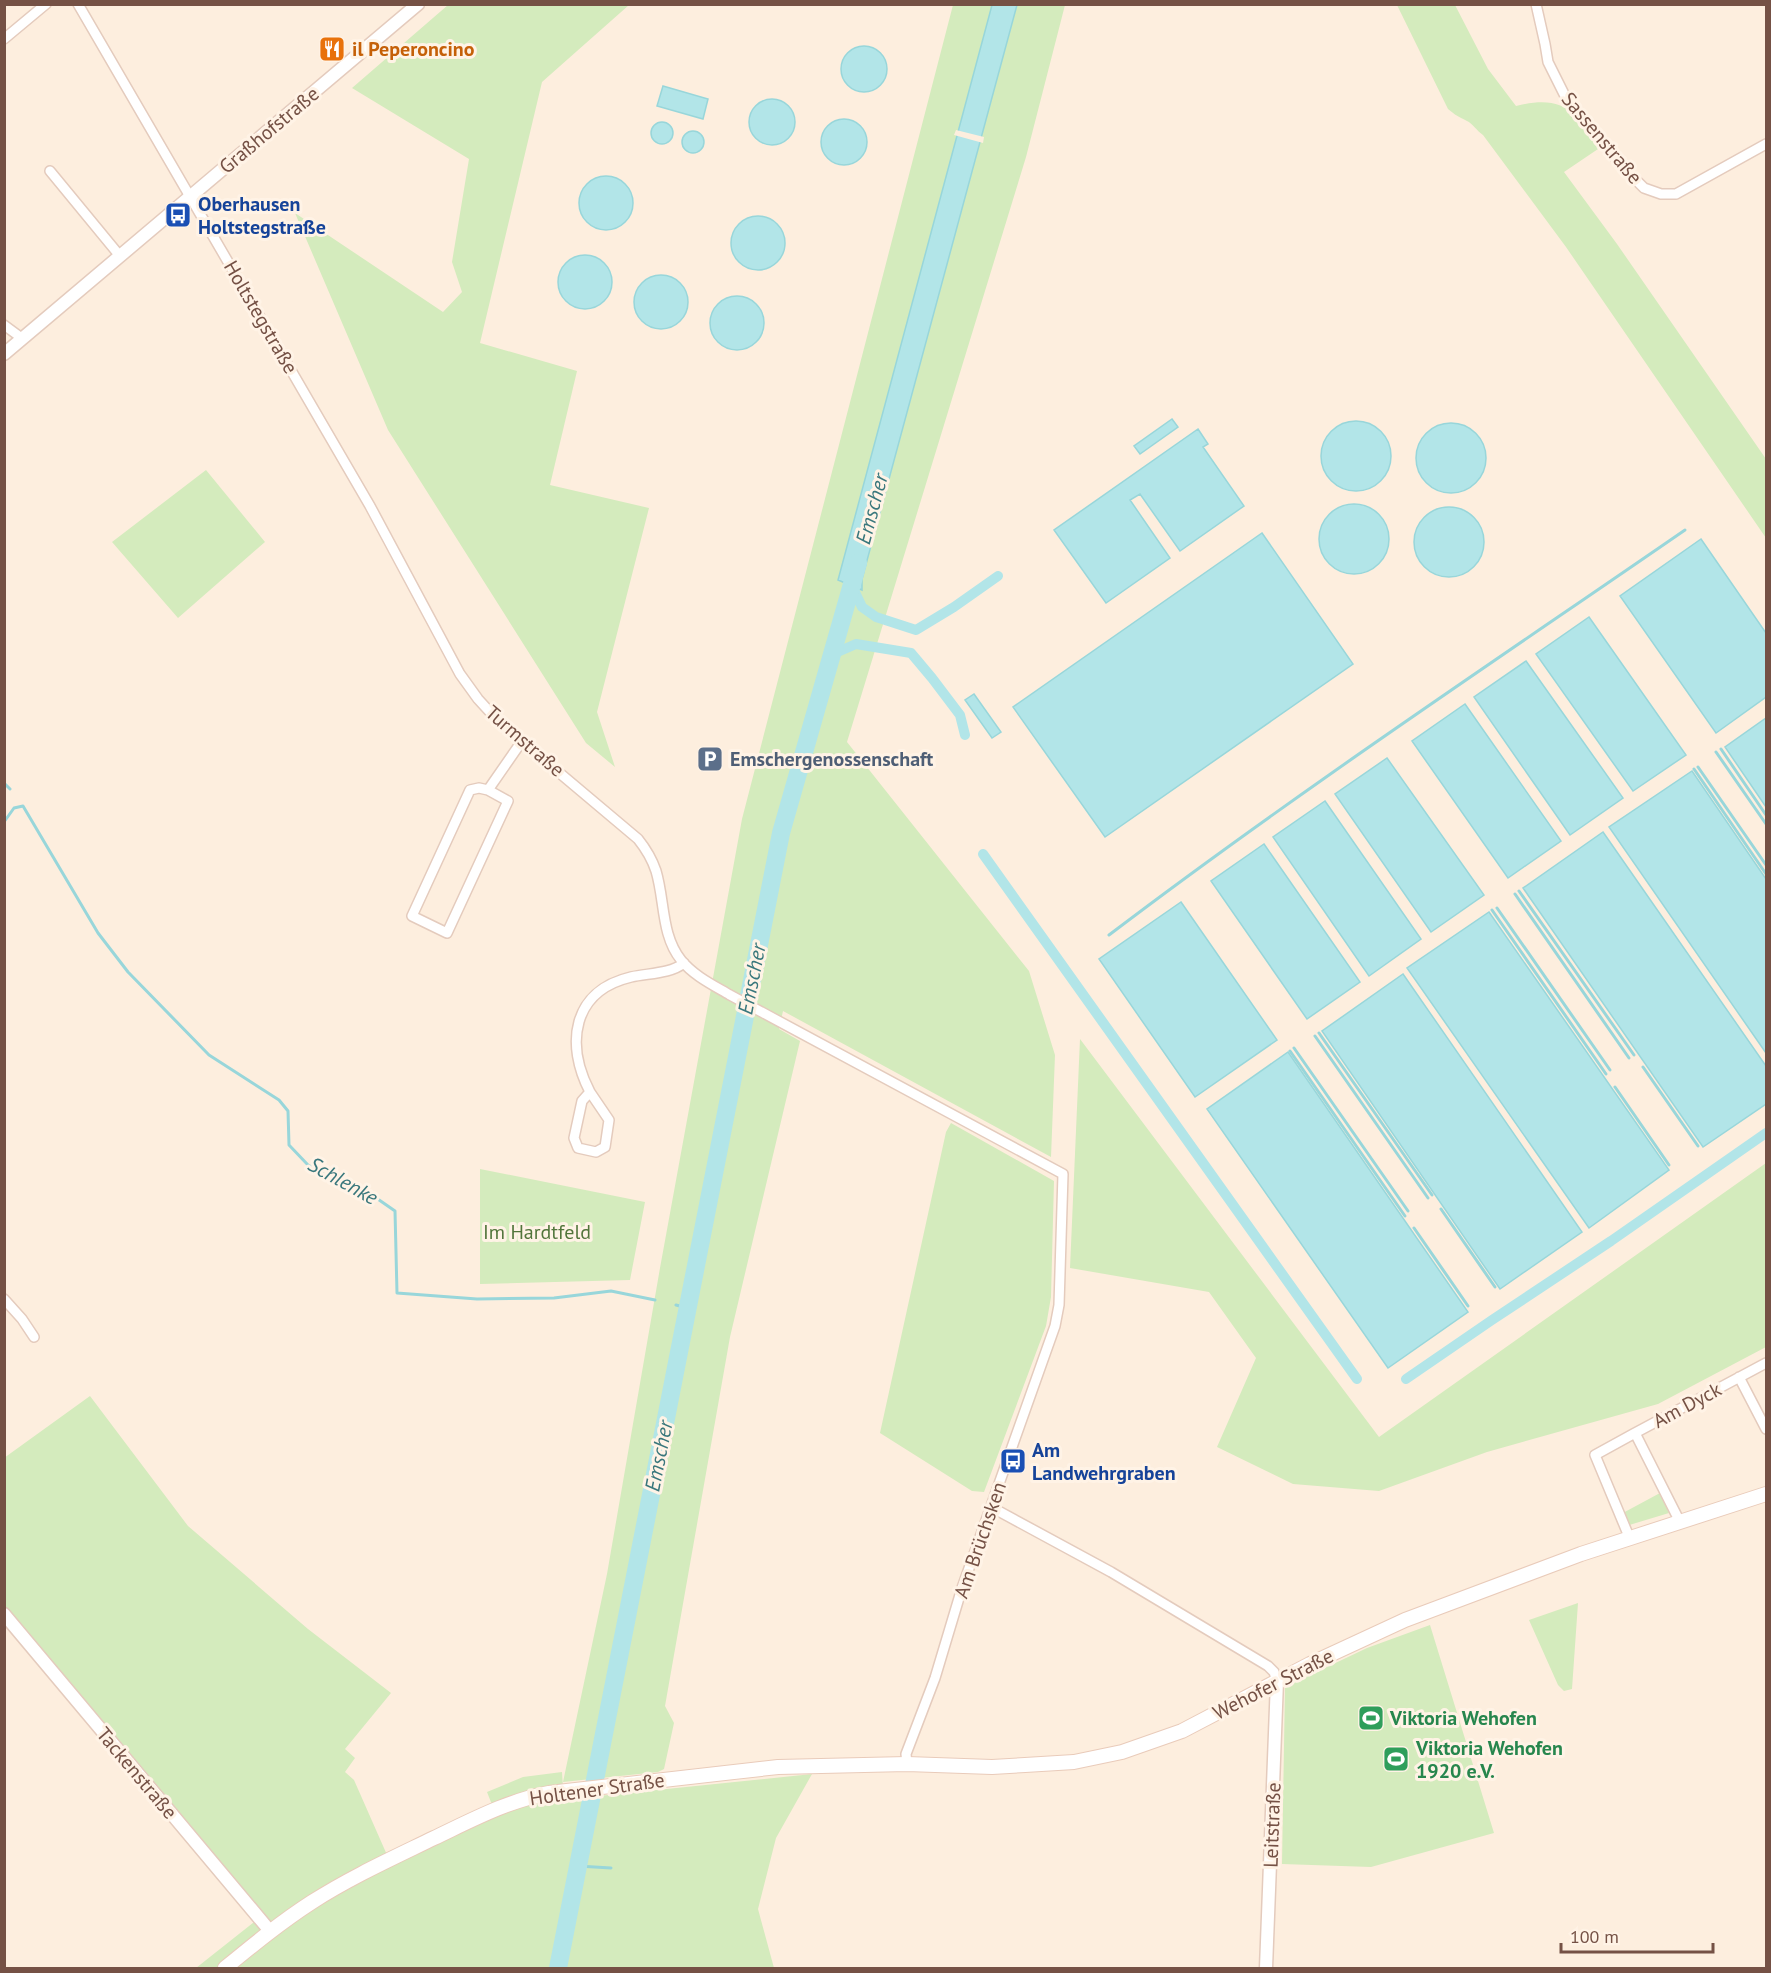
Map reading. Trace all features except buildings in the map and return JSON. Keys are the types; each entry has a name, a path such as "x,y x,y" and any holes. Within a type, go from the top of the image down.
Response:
{"main road":[{"path":"1628,1540 1767,1494"},
{"name":"Wehofer Straße","path":"906,1764 1003,1766 1055,1764 1098,1758 1142,1746 1182,1731 1277,1681 1405,1620 1581,1554 1628,1540"},
{"name":"Holtener Straße","path":"225,1968 270,1931 358,1875 492,1810 530,1797 572,1790 778,1767 906,1764"}],"street":[{"path":"4,39 46,4"},
{"name":"Holtstegstraße","path":"78,4 370,506"},
{"name":"Graßhofstraße","path":"4,354 418,4"},
{"name":"Sassenstraße","path":"1536,4 1548,62 1567,100 1621,165 1644,188 1661,194 1676,194 1767,144"},
{"path":"50,171 120,256"},
{"path":"4,325 23,339"},
{"name":"Turmstraße","path":"370,506 460,674 478,699 499,722 639,839 648,852 656,871 667,930 684,963"},
{"path":"488,790 522,741"},
{"path":"479,788 488,790 508,801 447,933 412,916 470,790 479,788"},
{"path":"590,1092 582,1101 574,1138 578,1148 596,1152 605,1147 609,1120 590,1092 579,1068 576,1047 579,1020 588,1002 610,984 676,969 684,963"},
{"name":"Am Brüchsken","path":"684,963 696,975 772,1019 1063,1174 1059,1305 1055,1326 962,1588 935,1678 906,1754 906,1764"},
{"path":"4,1299 22,1318 34,1336"},
{"name":"Am Dyck","path":"1628,1540 1595,1455 1767,1363"},
{"name":"Am Dyck","path":"1739,1377 1767,1429"},
{"name":"Am Dyck","path":"1635,1433 1680,1522"},
{"path":"991,1507 1112,1572 1268,1666 1274,1672 1277,1681"},
{"name":"Tackenstraße","path":"4,1614 270,1931"},
{"name":"Leitstraße","path":"1266,1968 1277,1681"}],"green space":[{"path":"448,5 629,5 542,82 480,343 577,371 550,485 649,508 597,712 615,767 586,743 388,430 295,213 443,312 462,292 452,262 469,159 352,88"},
{"path":"953,5 1065,5 1026,157 847,742 1029,971 1055,1055 1051,1157 783,1011 779,1029 800,1041 730,1337 665,1706 674,1723 664,1769 658,1772 563,1782 607,1574 742,819"},
{"path":"1397,5 1455,5 1488,69 1516,106 1546,102 1557,104 1575,115 1601,147 1564,172 1617,244 1766,459 1766,538 1566,247 1483,135 1469,122 1448,109"},
{"path":"206,470 265,542 178,618 112,542"},
{"path":"1080,1039 1379,1437 1766,1163 1766,1347 1658,1404 1487,1452 1379,1491 1293,1484 1217,1447 1256,1358 1209,1292 1070,1268"},
{"path":"951,1123 1054,1181 1051,1297 1046,1326 984,1492 972,1491 880,1433 946,1132"},
{"name":"Im Hardtfeld","path":"480,1169 645,1202 630,1280 480,1284"},
{"path":"90,1396 188,1526 308,1629 391,1693 345,1749 355,1758 345,1772 354,1780 391,1864 496,1815 487,1792 523,1777 562,1772 564,1804 569,1799 812,1774 776,1838 758,1909 774,1968 196,1968 259,1918 5,1609 4,1458"},
{"path":"1660,1493 1669,1513 1626,1526 1621,1514"},
{"path":"1578,1603 1572,1689 1564,1691 1558,1685 1529,1620"},
{"name":"Viktoria Wehofen","path":"1430,1625 1494,1833 1371,1867 1282,1864 1285,1687 1367,1648"}],"water":[{"path":"992,5 1017,5 862,579 862,590 838,580"},
{"path":"864,46 880,53 887,69 880,85 864,92 848,85 841,69 848,53"},
{"path":"663,86 708,99 703,119 657,106"},
{"path":"772,99 788,106 795,122 788,138 772,145 756,138 749,122 756,106"},
{"path":"844,119 860,126 867,142 860,158 844,165 828,158 821,142 828,126"},
{"path":"662,122 670,125 673,133 670,141 662,144 654,141 651,133 654,125"},
{"path":"693,131 701,134 704,142 701,150 693,153 685,150 682,142 685,134"},
{"path":"601,176 611,176 621,180 629,188 633,203 629,218 621,226 611,230 601,230 591,226 583,218 579,208 579,198 583,188 591,180"},
{"path":"753,216 763,216 773,220 781,228 785,243 781,258 773,266 763,270 753,270 743,266 735,258 731,248 731,238 735,228 743,220"},
{"path":"580,255 590,255 600,259 608,267 612,282 608,297 600,305 590,309 580,309 570,305 562,297 558,287 558,277 562,267 570,259"},
{"path":"656,275 666,275 676,279 684,287 688,302 684,317 676,325 666,329 656,329 646,325 638,317 634,307 634,297 638,287 646,279"},
{"path":"732,296 742,296 752,300 760,308 764,323 760,338 752,346 742,350 732,350 722,346 714,338 710,328 710,318 714,308 722,300"},
{"path":"1172,419 1178,427 1140,454 1134,446"},
{"path":"1356,421 1369,424 1381,431 1388,443 1391,456 1388,469 1381,481 1369,488 1356,491 1343,488 1331,481 1324,469 1321,456 1324,443 1331,431 1343,424"},
{"path":"1451,423 1464,426 1476,433 1483,445 1486,458 1483,471 1476,483 1464,490 1451,493 1438,490 1426,483 1419,471 1416,458 1419,445 1426,433 1438,426"},
{"path":"1198,429 1208,444 1203,447 1244,506 1180,551 1140,494 1130,500 1170,558 1106,603 1054,530"},
{"path":"1347,504 1361,504 1374,510 1383,519 1389,532 1387,552 1379,564 1361,574 1347,574 1334,568 1325,559 1319,546 1319,532 1325,519 1334,510"},
{"path":"1449,507 1462,510 1474,517 1481,529 1484,542 1481,555 1474,567 1462,574 1449,577 1436,574 1424,567 1417,555 1414,542 1417,529 1424,517 1436,510"},
{"path":"1262,533 1353,664 1105,837 1013,707"},
{"path":"1701,539 1766,633 1766,697 1716,733 1620,596"},
{"path":"1589,617 1686,755 1633,791 1536,654"},
{"path":"1526,661 1623,798 1570,835 1474,697"},
{"path":"974,694 1001,732 992,738 965,700"},
{"path":"1465,704 1561,841 1508,878 1412,741"},
{"path":"1766,718 1766,807 1725,747"},
{"path":"1387,758 1484,895 1431,932 1335,794"},
{"path":"1692,771 1766,879 1766,1053 1609,827"},
{"path":"1325,801 1421,939 1369,976 1273,837"},
{"path":"1603,832 1766,1066 1766,1104 1703,1147 1523,888"},
{"path":"1264,844 1360,982 1307,1019 1211,881"},
{"path":"1181,902 1277,1040 1195,1097 1099,959"},
{"path":"1489,912 1669,1170 1589,1228 1407,968"},
{"path":"1403,974 1582,1232 1500,1289 1322,1031"},
{"path":"1288,1052 1468,1312 1388,1368 1207,1109"}],"pier":[{"path":"956,130 984,137 983,143 954,135"}],"waterway":[{"path":"1109,935 1323,780 1685,530"},
{"name":"Emscher","path":"558,1968 781,833 858,563"},
{"path":"852,586 862,607 876,617 916,630 998,576"},
{"path":"833,654 856,644 911,653 960,715 965,735"},
{"path":"1721,749 1766,815"},
{"path":"1716,752 1766,824"},
{"path":"1698,767 1766,865"},
{"path":"1694,769 1766,874"},
{"name":"Schlenke","path":"4,783 10,789"},
{"name":"Schlenke","path":"4,822 14,808 23,806 98,933 128,972 209,1055 279,1100 288,1111 289,1145 308,1165 325,1175 359,1186 395,1211 397,1293 477,1299 554,1298 611,1291 655,1300"},
{"path":"983,854 1357,1379"},
{"path":"1519,891 1634,1055"},
{"path":"1515,894 1629,1058"},
{"path":"1497,908 1610,1070"},
{"path":"1492,910 1606,1074"},
{"path":"1319,1033 1432,1195"},
{"path":"1315,1036 1428,1198"},
{"path":"1294,1048 1408,1211"},
{"path":"1290,1051 1405,1216"},
{"path":"1643,1067 1698,1146"},
{"path":"1615,1087 1669,1165"},
{"path":"1406,1379 1766,1133"},
{"path":"1441,1209 1495,1287"},
{"path":"1414,1228 1468,1306"},
{"name":"Schlenke","path":"676,1305 687,1308"},
{"path":"578,1866 611,1868"}],"place":[{"name":"il Peperoncino","path":"332,49"},
{"name":"Oberhausen Holtstegstraße","path":"178,215"},
{"name":"Emschergenossenschaft","path":"710,759"},
{"name":"Am Landwehrgraben","path":"1013,1461"},
{"name":"Viktoria Wehofen","path":"1371,1718"},
{"name":"Viktoria Wehofen 1920 e.V.","path":"1396,1759"}]}
